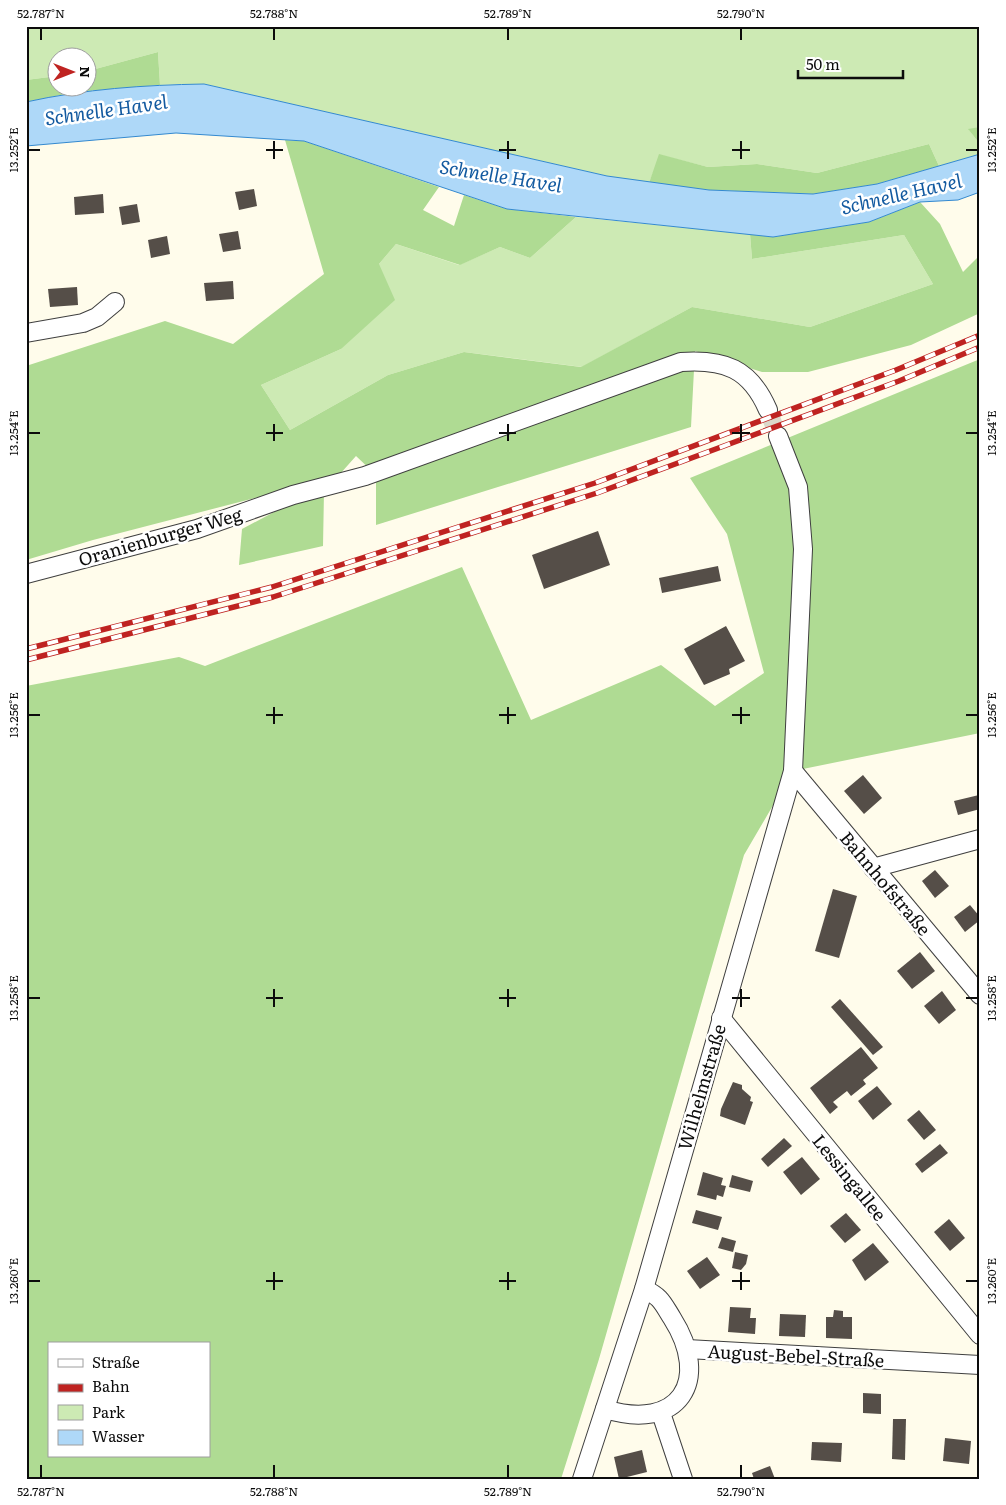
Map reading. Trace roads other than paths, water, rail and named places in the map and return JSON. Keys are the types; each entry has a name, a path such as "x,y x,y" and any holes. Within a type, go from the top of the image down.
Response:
{"street":[{"path":"26,333 83,323 97,317 115,302"},
{"name":"Oranienburger Weg","path":"26,574 197,528 293,495 365,476 681,362 705,360 725,364 742,373 760,392 768,410"},
{"name":"Wilhelmstraße","path":"582,1479 644,1289 793,771 803,549 798,487 778,436"},
{"name":"Bahnhofstraße","path":"793,771 872,868 980,995"},
{"path":"872,868 980,839"},
{"name":"Lessingallee","path":"721,1018 980,1335"},
{"path":"644,1289 658,1296 680,1331 687,1349"},
{"name":"August-Bebel-Straße","path":"661,1413 681,1399 690,1375 687,1349 980,1365"},
{"path":"605,1409 620,1414 661,1413 683,1479"}],"water":[{"name":"Schnelle Havel","path":"204,84 607,176 709,190 813,194 877,184 980,154 980,192 958,200 920,202 869,222 773,237 507,209 304,141 176,133 26,146 26,102 48,98 98,98 98,91 159,85"}],"tunnel":[{"path":"768,410 778,436"}],"railway":[{"path":"26,649 272,587 595,483 896,370 980,335"},
{"path":"26,660 273,597 597,493 899,381 980,347"}]}
